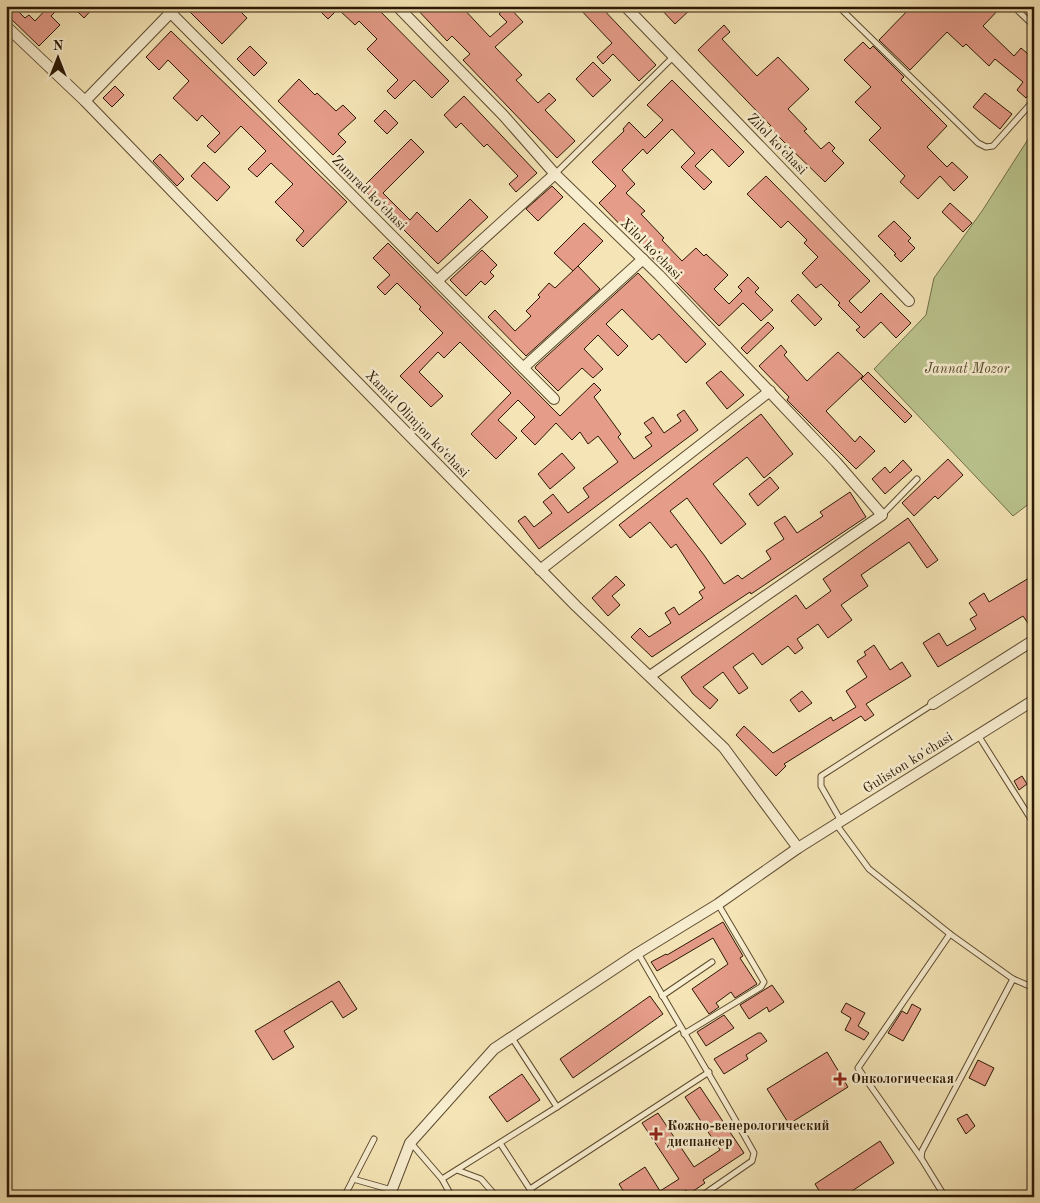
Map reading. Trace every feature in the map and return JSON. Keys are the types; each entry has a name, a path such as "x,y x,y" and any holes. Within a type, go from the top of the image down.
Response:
{"street":[{"name":"Xilol koʻchasi","path":"397,6 504,116 555,174 643,259 770,391 882,515"},
{"name":"Zilol koʻchasi","path":"625,6 909,301"},
{"path":"84,100 171,8"},
{"name":"Zumrad koʻchasi","path":"171,8 554,399"},
{"name":"Xamid Olimjon koʻchasi","path":"6,26 84,100 540,570 724,748 798,848"},
{"path":"437,281 555,174"},
{"path":"523,368 643,259"},
{"path":"540,570 770,391"},
{"path":"650,676 882,515"},
{"path":"933,704 1033,642"},
{"name":"Guliston ko'chasi","path":"410,1142 494,1049 638,953 718,904 798,848 1034,700"},
{"path":"390,1194 410,1142"}],"lane":[{"path":"838,6 978,143 986,147 993,146 1034,100"},
{"path":"1014,6 1034,26"},
{"path":"555,174 673,57"},
{"path":"882,515 917,479"},
{"path":"933,704 821,776 820,786 839,823 869,869 950,934 1012,978 1034,988"},
{"path":"978,735 1034,824"},
{"path":"684,1034 761,987 764,982 718,904"},
{"path":"945,1197 921,1158 858,1068 950,934"},
{"path":"638,953 684,1034 709,1072 754,1153 752,1161 700,1197"},
{"path":"662,996 712,962"},
{"path":"921,1158 922,1151 1012,978"},
{"path":"442,1179 680,1027"},
{"path":"512,1037 557,1107"},
{"path":"530,1189 709,1072"},
{"path":"344,1197 374,1139"},
{"path":"410,1142 442,1179 452,1197"},
{"path":"500,1142 535,1197"},
{"path":"457,1170 481,1179 495,1195"},
{"path":"353,1179 390,1194"}],"green space":[{"name":"Jannat Mozor","path":"1034,130 1034,509 1030,503 1013,516 874,369 926,315 934,278 982,211"}],"building":[{"path":"6,6 13,6 25,18 29,15 35,21 49,6 61,6 51,16 60,25 39,46 6,14"},
{"path":"72,6 95,6 84,18"},
{"path":"194,6 235,6 247,18 222,44 189,11"},
{"path":"315,6 375,6 449,81 432,98 414,80 395,99 387,91 398,80 367,49 377,39 359,21 355,25 338,9 328,19"},
{"path":"414,6 446,6 451,11 456,6 461,6 490,37 507,22 499,14 508,6 523,22 495,47 522,75 516,80 538,103 549,93 556,100 545,110 575,141 557,158 463,60 470,54 452,36 447,41"},
{"path":"577,6 600,6 656,65 639,81 613,54 603,64 597,57 612,43"},
{"path":"658,6 694,6 675,24"},
{"path":"912,6 1002,6 983,26 1014,56 1021,48 1034,59 1034,71 1029,76 1034,80 1034,89 1026,98 1017,90 1023,82 995,59 989,66 966,44 963,47 947,32 910,70 879,40"},
{"path":"724,25 730,32 722,39 757,76 778,57 809,89 788,109 807,129 804,131 821,149 829,142 835,148 832,151 844,163 825,182 769,127 771,126 698,50"},
{"path":"171,31 347,202 303,247 296,240 304,231 275,202 293,184 271,163 257,177 248,169 266,151 241,126 215,153 207,146 220,133 202,115 197,121 173,98 189,81 168,60 159,70 146,57"},
{"path":"863,42 870,49 873,46 904,77 901,80 947,126 927,147 947,167 952,162 968,177 954,191 940,176 918,199 900,182 905,176 869,140 881,128 855,102 871,87 844,60"},
{"path":"250,46 267,63 254,76 237,59"},
{"path":"593,62 611,80 593,97 576,79"},
{"path":"299,79 315,95 317,93 336,111 343,105 356,118 338,134 346,142 333,155 278,101"},
{"path":"672,80 744,152 729,167 712,149 695,166 712,182 704,190 681,167 695,153 672,129 647,154 643,149 622,170 635,184 626,193 645,211 641,214 664,238 662,240 682,261 696,248 704,256 706,254 728,275 714,289 729,304 742,291 738,287 748,277 759,288 755,292 773,310 761,321 743,303 719,326 599,203 616,186 592,162 624,131 623,129 629,122 645,138 663,120 647,105"},
{"path":"115,86 124,95 112,107 103,98"},
{"path":"985,93 1012,114 1000,129 973,107"},
{"path":"464,96 537,173 516,192 509,184 518,176 487,144 484,147 461,123 456,128 444,115"},
{"path":"385,110 398,123 387,134 374,121"},
{"path":"411,139 424,152 383,193 410,220 417,212 437,232 470,199 488,217 438,264 362,188"},
{"path":"160,154 184,179 177,186 153,161"},
{"path":"204,162 230,187 217,201 191,176"},
{"path":"766,176 870,281 849,301 861,313 881,293 911,323 896,338 881,322 864,338 856,330 860,327 838,305 840,303 821,284 816,288 802,273 818,257 804,243 807,240 788,221 781,228 747,194"},
{"path":"552,186 563,197 538,221 526,209"},
{"path":"950,203 972,223 963,232 942,212"},
{"path":"894,221 911,238 908,241 915,248 901,262 894,255 896,254 878,236"},
{"path":"584,223 603,241 573,271 554,253"},
{"path":"388,243 560,416 594,383 601,390 594,397 621,434 618,437 634,459 652,446 645,437 652,433 644,423 653,417 664,433 681,421 677,415 684,410 698,430 539,549 518,521 525,516 534,527 552,513 543,502 553,494 568,513 589,497 583,488 618,462 598,436 588,444 580,432 572,440 556,423 535,445 521,431 535,417 518,400 498,420 517,438 496,459 471,434 511,393 460,342 444,358 438,352 419,372 443,396 431,407 400,376 443,333 397,283 385,295 377,287 390,275 373,258"},
{"path":"482,250 497,265 490,272 494,276 485,285 481,281 466,296 450,280"},
{"path":"578,266 600,289 526,356 488,317 495,310 515,331 531,316 526,311 540,297 538,295 549,283 555,288"},
{"path":"638,273 706,344 686,363 659,334 652,340 622,309 606,324 628,346 618,356 598,335 584,349 603,369 593,378 582,368 558,391 535,368 536,366"},
{"path":"798,294 822,319 815,326 791,301"},
{"path":"768,322 774,328 747,354 741,348"},
{"path":"781,345 787,352 784,355 807,381 838,352 863,376 826,411 855,442 860,436 875,451 856,469 787,400 789,397 759,366"},
{"path":"721,371 744,395 727,409 706,383"},
{"path":"868,372 912,416 905,423 861,379"},
{"path":"761,414 793,454 764,478 747,457 713,484 746,524 721,544 687,498 670,511 724,584 738,575 742,579 771,559 766,551 784,539 774,523 785,516 797,533 823,516 820,512 850,492 866,517 652,657 631,637 640,628 649,637 671,623 665,613 674,607 679,615 703,598 699,592 705,588 676,544 671,548 650,522 630,538 619,525"},
{"path":"562,453 575,468 550,489 538,474"},
{"path":"948,459 963,475 938,499 935,496 914,516 902,503"},
{"path":"903,460 912,470 885,494 872,479 885,467 890,473"},
{"path":"770,477 779,488 758,506 749,494"},
{"path":"908,518 938,560 927,568 909,542 861,575 868,586 841,605 852,620 828,638 818,624 797,639 803,648 795,654 788,646 762,665 753,653 733,667 748,688 739,694 723,672 703,687 718,700 710,709 693,694 681,677 796,595 806,609 831,591 823,579"},
{"path":"1034,575 1034,632 1023,616 938,667 923,643 939,633 947,646 976,629 970,619 977,615 969,603 984,593 989,602"},
{"path":"616,576 625,585 612,596 620,605 608,616 592,598"},
{"path":"874,645 890,670 902,662 911,676 866,704 874,715 865,721 861,716 784,764 786,766 776,776 736,735 744,726 773,753 831,717 833,721 856,707 846,691 867,677 857,661 866,655 864,652"},
{"path":"802,691 812,703 799,712 790,700"},
{"path":"1022,776 1027,784 1019,790 1014,781"},
{"path":"723,922 743,956 740,958 757,984 735,998 731,992 716,1003 719,1007 709,1014 692,989 728,964 713,938 657,971 651,962 667,955"},
{"path":"339,981 357,1009 343,1018 332,1001 284,1031 294,1047 273,1060 255,1031"},
{"path":"772,985 784,1002 769,1012 767,1007 749,1019 740,1005"},
{"path":"650,996 663,1014 573,1078 560,1059"},
{"path":"846,1003 865,1013 858,1026 869,1033 864,1040 845,1030 851,1018 841,1012"},
{"path":"912,1004 921,1009 903,1041 888,1033 902,1011 907,1014"},
{"path":"724,1015 734,1028 706,1046 697,1032"},
{"path":"761,1033 767,1041 746,1055 748,1059 724,1074 714,1059"},
{"path":"827,1052 848,1087 789,1124 767,1089"},
{"path":"978,1060 994,1068 985,1086 969,1078"},
{"path":"522,1074 540,1100 507,1122 489,1097"},
{"path":"700,1087 744,1153 703,1180 705,1183 689,1194 686,1190 675,1197 627,1197 619,1184 645,1167 660,1191 679,1179 642,1123 658,1113 694,1167 720,1150 685,1097"},
{"path":"967,1114 975,1126 966,1134 957,1119"},
{"path":"880,1141 894,1163 843,1197 823,1197 815,1184"}],"place":[{"name":"Онкологическая","path":"840,1079"},
{"name":"Кожно-венерологический диспансер","path":"656,1134"}]}
